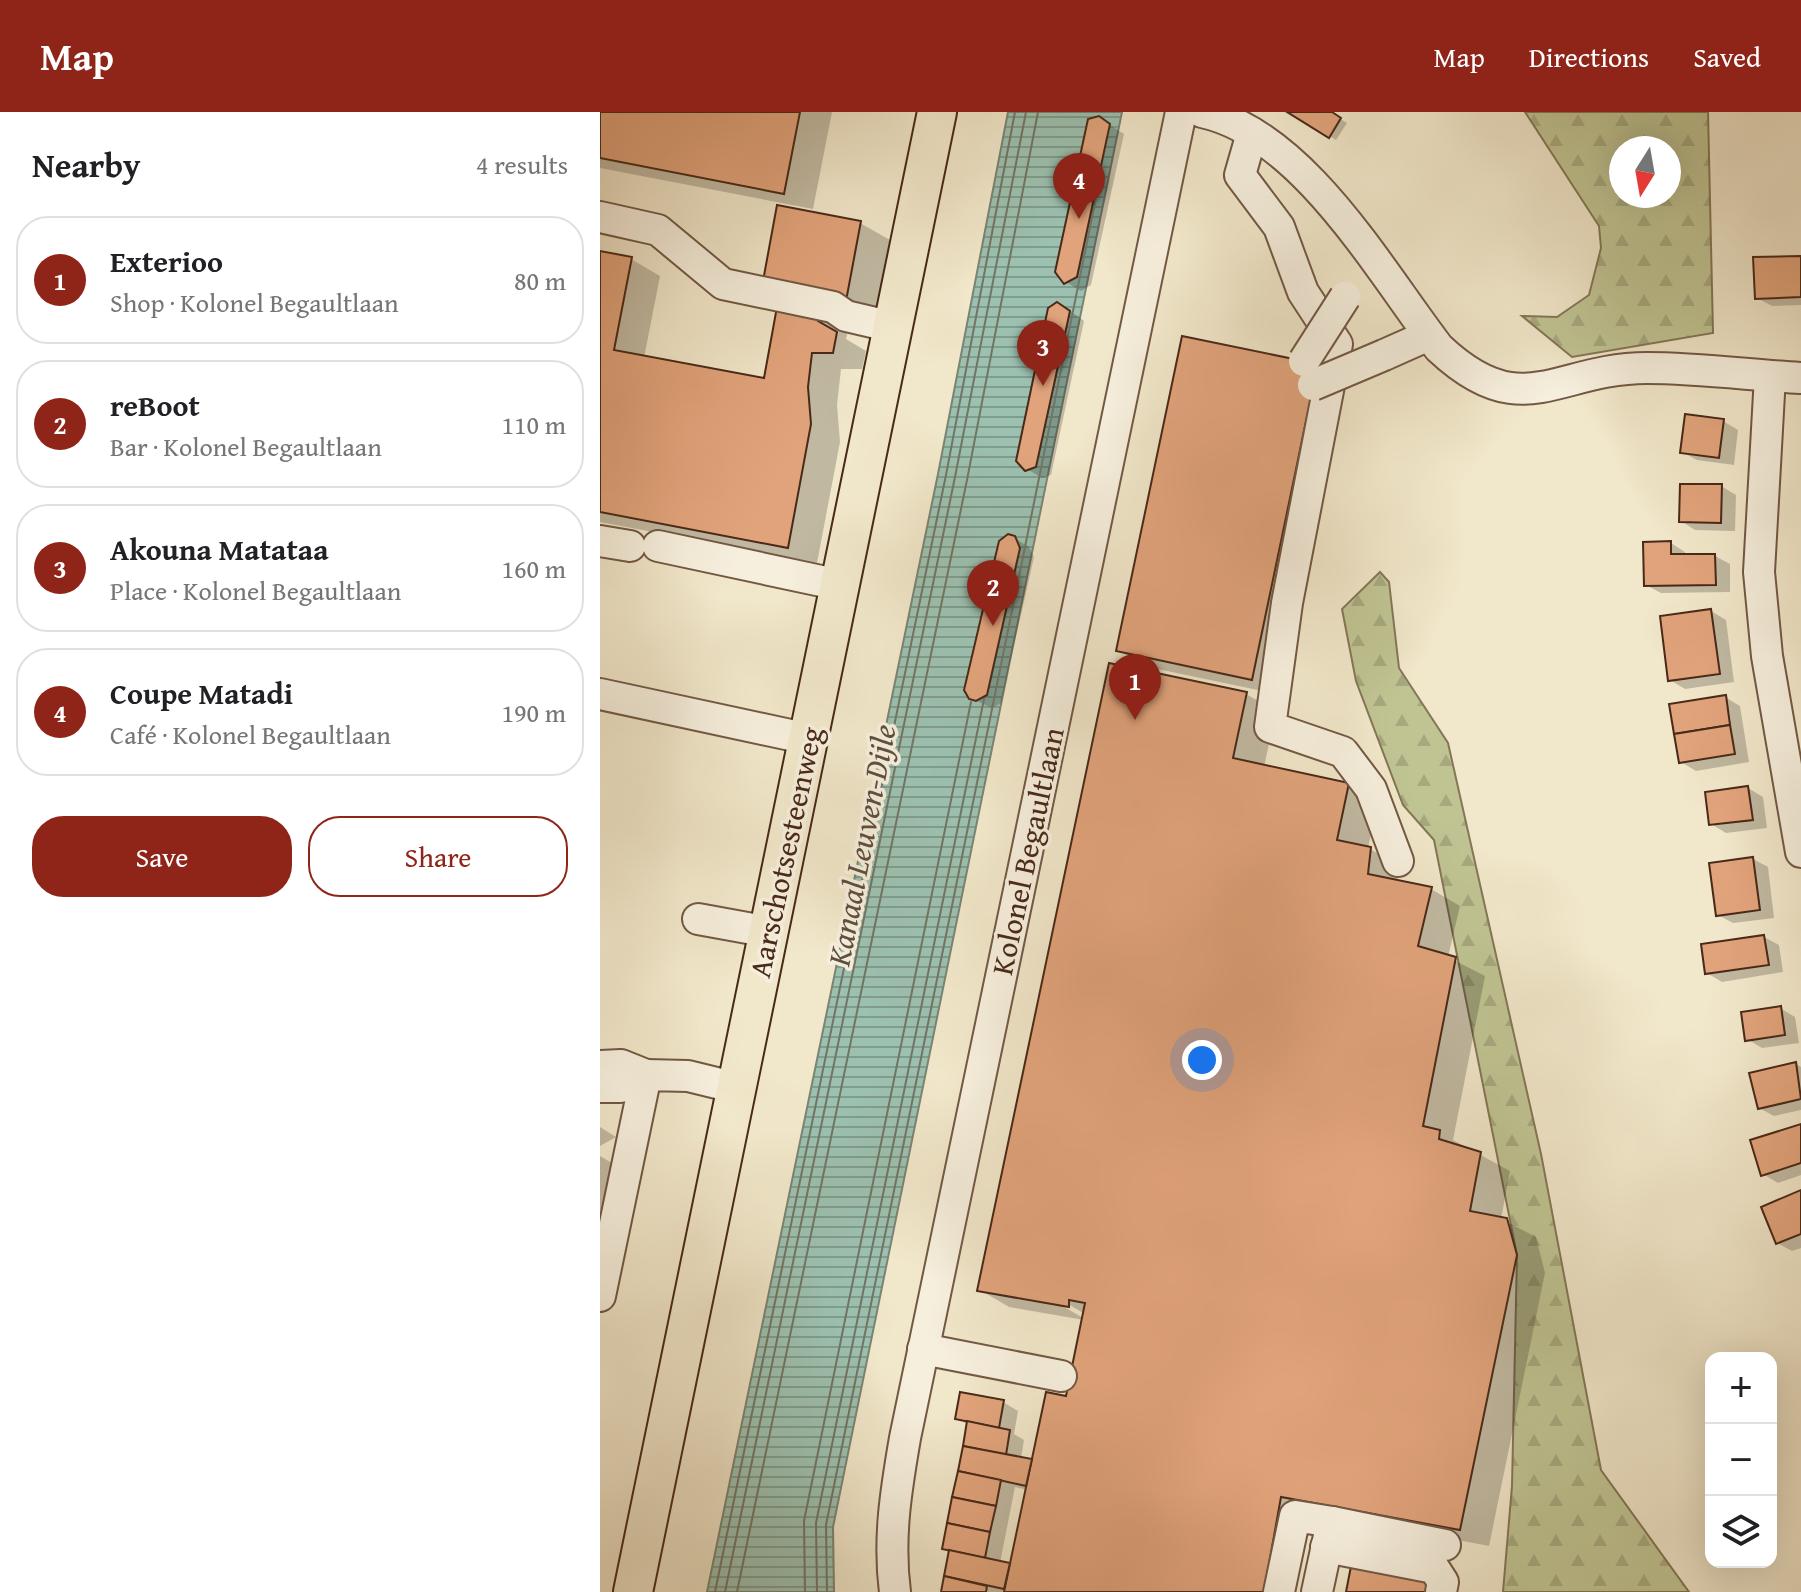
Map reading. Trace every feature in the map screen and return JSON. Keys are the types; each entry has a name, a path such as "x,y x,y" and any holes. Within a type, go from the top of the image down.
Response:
{"main road":[{"name":"Aarschotsesteenweg","path":"633,1592 937,112"}],"street":[{"name":"Kolonel Begaultlaan","path":"895,1592 891,1559 893,1511 923,1349 1181,112"},
{"path":"1202,112 1226,118 1275,146 1320,190 1429,335 1462,370 1492,386 1526,391 1643,368 1801,378"},
{"path":"1252,133 1240,175 1279,227 1303,292 1337,344 1287,603 1270,727 1343,752 1371,789 1398,861"},
{"path":"600,217 658,230 723,284 833,307 846,316 893,327"},
{"path":"1378,268 1345,297 1308,373 1384,355 1429,335"},
{"path":"1770,376 1759,572 1767,656 1801,852"},
{"path":"600,541 644,546 840,585"},
{"path":"600,694 809,739"},
{"path":"698,919 769,932"},
{"path":"600,1066 621,1065 646,1075 688,1076 737,1088"},
{"path":"600,1087 621,1087 646,1075"},
{"path":"600,1296 646,1075"},
{"path":"923,1349 1061,1376"},
{"path":"1279,1592 1295,1516 1329,1535 1434,1568 1443,1582 1441,1592"},
{"path":"1329,1535 1445,1545"},
{"path":"1317,1592 1329,1535"}],"green space":[{"path":"1525,112 1708,112 1713,333 1572,357 1522,316 1557,317 1589,295 1601,248 1599,226"},
{"path":"1380,572 1389,582 1399,668 1448,743 1541,1154 1601,1470 1689,1592 1503,1592 1512,1486 1517,1255 1434,840 1403,805 1356,681 1342,609"}],"water":[{"path":"1008,112 1122,112 833,1527 834,1592 707,1592 938,474"}],"building":[{"path":"600,112 800,112 784,194 600,158"},
{"path":"1287,112 1332,112 1341,118 1329,138"},
{"path":"1099,116 1110,124 1077,277 1064,284 1055,272 1088,119"},
{"path":"777,205 861,221 846,301 823,296 818,321 837,332 833,353 812,353 808,387 811,424 788,548 600,512 600,251 632,257 614,350 764,378 781,285 763,281"},
{"path":"1801,256 1801,297 1755,299 1753,257"},
{"path":"1057,302 1070,311 1036,467 1025,471 1016,461 1048,308"},
{"path":"1182,336 1318,364 1252,680 1116,651"},
{"path":"1685,414 1724,419 1719,458 1680,453"},
{"path":"1680,484 1722,484 1721,523 1679,522"},
{"path":"1008,534 1015,536 1020,548 987,695 976,701 969,699 964,690 999,541"},
{"path":"1671,541 1671,554 1715,554 1716,585 1644,586 1643,542"},
{"path":"1711,609 1720,674 1668,681 1660,616"},
{"path":"1109,663 1247,692 1233,758 1349,783 1337,840 1371,847 1368,874 1432,887 1418,946 1456,957 1423,1126 1440,1130 1439,1139 1481,1152 1470,1211 1507,1218 1517,1255 1460,1530 1281,1497 1264,1592 1004,1592 1046,1392 1066,1396 1085,1303 1069,1300 1069,1307 977,1291"},
{"path":"1726,695 1730,725 1674,734 1669,704"},
{"path":"1730,725 1735,754 1679,763 1674,734"},
{"path":"1748,786 1753,820 1709,825 1705,792"},
{"path":"1753,857 1760,910 1716,916 1709,863"},
{"path":"1764,935 1769,965 1705,974 1701,944"},
{"path":"1781,1006 1785,1035 1745,1041 1741,1012"},
{"path":"1796,1062 1801,1099 1758,1109 1749,1073"},
{"path":"1801,1124 1801,1163 1761,1176 1750,1140"},
{"path":"1801,1190 1801,1234 1776,1244 1761,1207"},
{"path":"960,1392 1004,1400 999,1428 955,1419"},
{"path":"967,1421 1010,1430 1006,1455 963,1446"},
{"path":"963,1446 1032,1459 1026,1486 958,1471"},
{"path":"958,1471 1001,1480 996,1506 952,1497"},
{"path":"952,1497 996,1506 990,1532 947,1523"},
{"path":"947,1523 990,1532 985,1558 942,1549"},
{"path":"949,1550 1010,1563 1004,1589 944,1576"},
{"path":"1352,1561 1433,1576 1430,1592 1346,1592"},
{"path":"944,1576 987,1586 986,1592 941,1592"}],"place":[{"name":"Coupe Matadi","path":"1079,219"},
{"name":"Akouna Matataa","path":"1043,386"},
{"name":"reBoot","path":"993,626"},
{"name":"Exterioo","path":"1135,720"}],"water label":[{"name":"Kanaal Leuven-Dijle","path":"861,845"}]}
